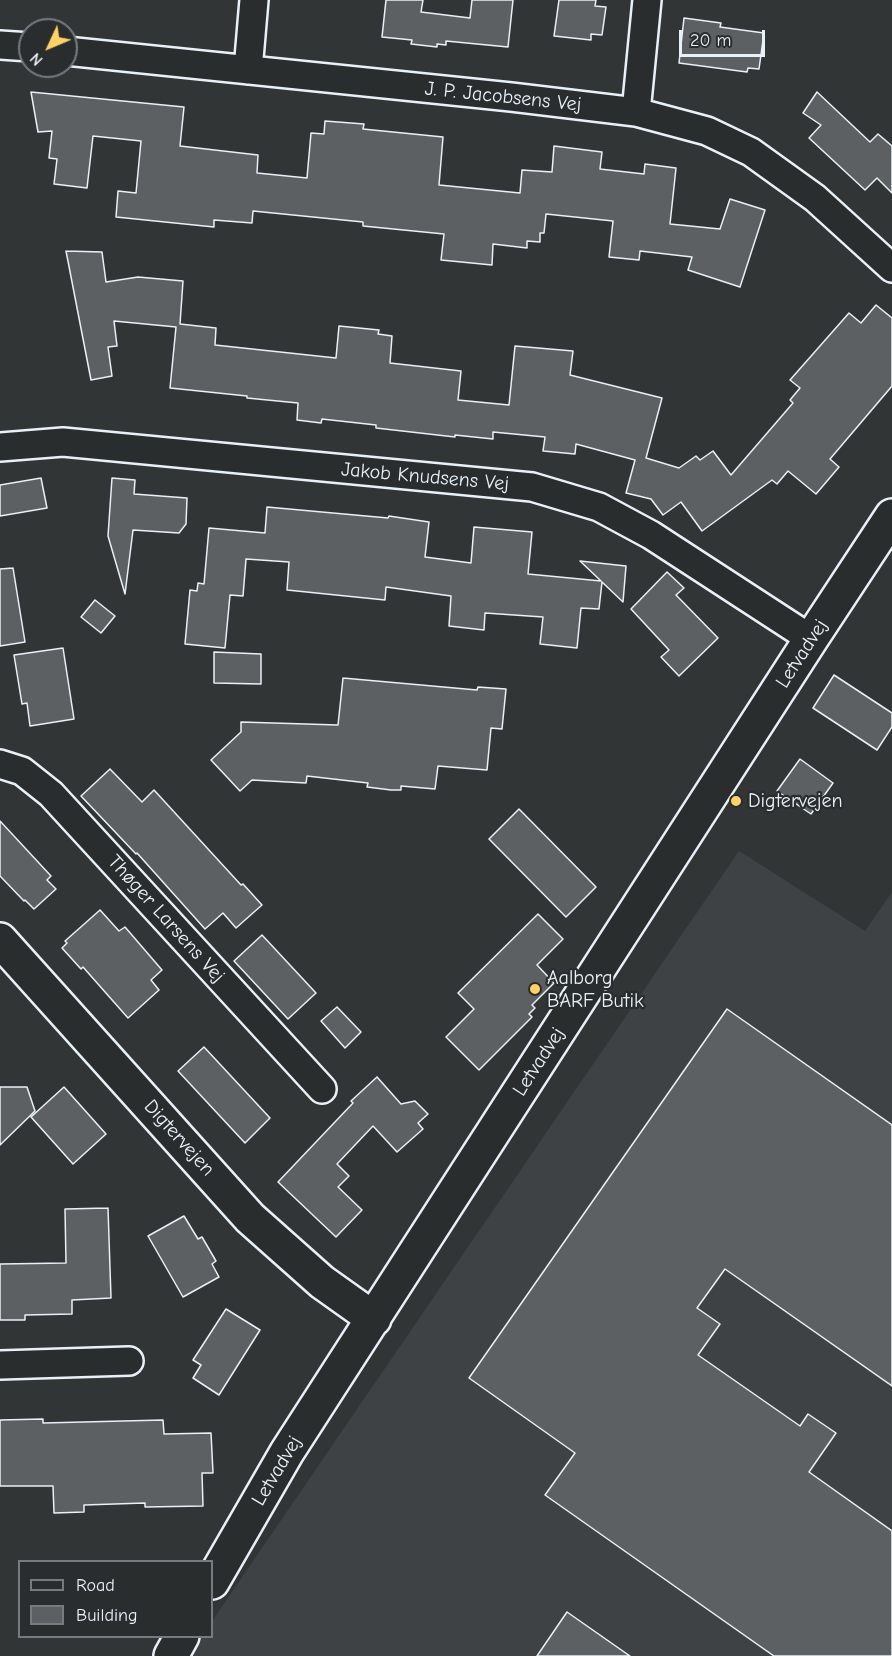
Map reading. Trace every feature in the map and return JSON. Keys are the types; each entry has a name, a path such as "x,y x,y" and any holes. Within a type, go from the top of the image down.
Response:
{"street":[{"path":"248,70 254,0"},
{"path":"636,112 647,0"},
{"path":"0,45 18,46"},
{"name":"J. P. Jacobsens Vej","path":"78,52 636,112 707,131 751,152 815,198 892,268"},
{"name":"Jakob Knudsens Vej","path":"0,447 63,442 532,487 599,507 641,529 811,639"},
{"name":"Letvadvej","path":"213,1580 287,1452 892,516"},
{"name":"Thøger Larsens Vej","path":"0,764 22,771 51,794 322,1089"},
{"name":"Digtervejen","path":"0,940 250,1218 322,1282 375,1319"},
{"path":"0,1365 129,1361"},
{"path":"171,1656 181,1638"}],"shaded area":[{"path":"739,851 865,931 892,892 892,1656 188,1656 200,1638 213,1638 213,1620"}],"building":[{"path":"386,0 423,0 421,12 470,18 472,0 513,0 508,47 446,41 446,45 437,44 437,47 411,44 412,40 382,37"},
{"path":"559,0 596,0 595,6 606,7 602,35 591,34 591,40 554,36"},
{"path":"684,18 721,23 720,27 764,33 759,69 748,68 747,72 679,63"},
{"path":"31,92 184,107 180,146 258,155 257,173 307,178 311,133 324,134 325,121 364,124 363,129 443,137 439,185 520,193 522,170 552,172 554,146 602,152 600,169 644,174 645,164 676,168 670,224 720,229 730,199 765,210 740,287 688,270 692,257 640,251 639,260 609,257 613,221 546,214 544,233 540,233 540,242 527,241 527,248 493,244 492,265 441,260 444,234 363,226 363,222 253,211 252,223 214,220 214,227 116,217 118,191 136,193 141,141 93,136 87,188 54,184 57,159 49,158 52,131 38,132"},
{"path":"817,92 870,142 878,134 892,146 892,193 877,178 865,190 809,138 821,125 803,113"},
{"path":"66,251 102,252 106,282 138,277 183,281 180,324 216,328 215,345 336,358 339,326 379,330 378,334 392,336 390,363 461,371 458,400 509,405 515,346 573,351 570,375 662,398 646,458 679,468 696,456 700,460 713,451 731,475 793,403 790,400 800,388 790,380 849,313 861,323 876,305 892,318 892,386 830,459 839,467 816,494 788,471 777,484 772,480 702,531 681,502 663,515 651,499 626,493 635,460 576,444 575,454 543,451 545,437 493,432 493,439 455,435 455,437 322,419 321,423 297,420 298,403 170,388 176,327 114,321 117,346 108,347 112,376 91,380"},
{"path":"41,478 47,508 0,516 0,485"},
{"path":"112,478 135,480 134,494 187,498 186,524 179,533 133,530 125,594 108,536"},
{"path":"267,507 388,518 389,516 429,522 425,557 471,563 474,527 532,532 528,574 601,581 580,561 626,566 623,602 602,582 599,609 581,608 577,648 540,644 543,617 485,613 484,630 449,626 451,596 386,587 385,600 287,590 289,562 246,559 243,596 230,595 225,648 185,644 190,590 197,591 198,583 204,584 209,528 265,533"},
{"path":"13,568 25,642 0,646 0,569"},
{"path":"667,572 684,588 676,595 718,638 679,676 661,657 669,650 631,609"},
{"path":"95,600 115,616 101,633 81,617"},
{"path":"63,648 74,719 30,726 27,703 22,704 14,655"},
{"path":"214,652 261,654 261,684 214,683"},
{"path":"834,675 892,713 892,727 877,750 813,708"},
{"path":"343,678 477,690 478,687 506,689 502,729 491,728 487,770 438,766 435,789 401,786 401,790 391,790 367,787 368,783 307,776 306,783 252,780 240,791 211,760 241,732 241,722 338,725"},
{"path":"800,759 833,783 811,814 777,791"},
{"path":"110,769 142,802 154,790 262,905 236,928 223,913 205,929 137,853 81,796"},
{"path":"519,809 596,887 566,917 489,839"},
{"path":"0,821 51,876 47,880 56,889 34,909 0,876"},
{"path":"100,910 119,931 125,927 162,970 151,980 159,990 128,1018 83,967 81,969 62,948 67,943 65,941"},
{"path":"538,914 563,939 537,965 554,983 532,1005 535,1008 529,1014 532,1017 479,1070 446,1037 474,1009 458,993"},
{"path":"262,935 316,993 288,1019 234,961"},
{"path":"337,1007 361,1032 345,1048 321,1021"},
{"path":"727,1009 892,1125 892,1386 725,1269 697,1308 720,1324 698,1355 800,1426 808,1414 836,1433 809,1472 892,1531 892,1656 774,1656 545,1495 575,1453 469,1378"},
{"path":"204,1047 270,1118 245,1143 178,1071"},
{"path":"377,1077 401,1104 415,1101 428,1114 418,1123 423,1129 397,1152 373,1126 337,1164 349,1176 338,1187 362,1210 336,1237 278,1182 353,1103 351,1101"},
{"path":"0,1087 27,1087 35,1111 0,1145"},
{"path":"64,1087 106,1134 73,1164 31,1117"},
{"path":"108,1208 111,1298 72,1300 72,1314 25,1315 25,1320 0,1320 0,1264 66,1263 65,1209"},
{"path":"184,1216 198,1239 202,1237 216,1261 212,1264 219,1277 183,1297 148,1236"},
{"path":"226,1309 260,1330 219,1395 193,1378 201,1365 193,1360"},
{"path":"43,1419 43,1423 163,1420 164,1434 211,1433 213,1473 202,1473 203,1506 145,1507 145,1503 84,1505 84,1512 54,1513 53,1486 0,1486 0,1420"},
{"path":"567,1612 630,1656 537,1656"}],"place":[{"name":"Digtervejen","path":"736,801"},
{"name":"Aalborg BARF Butik","path":"535,989"}]}
